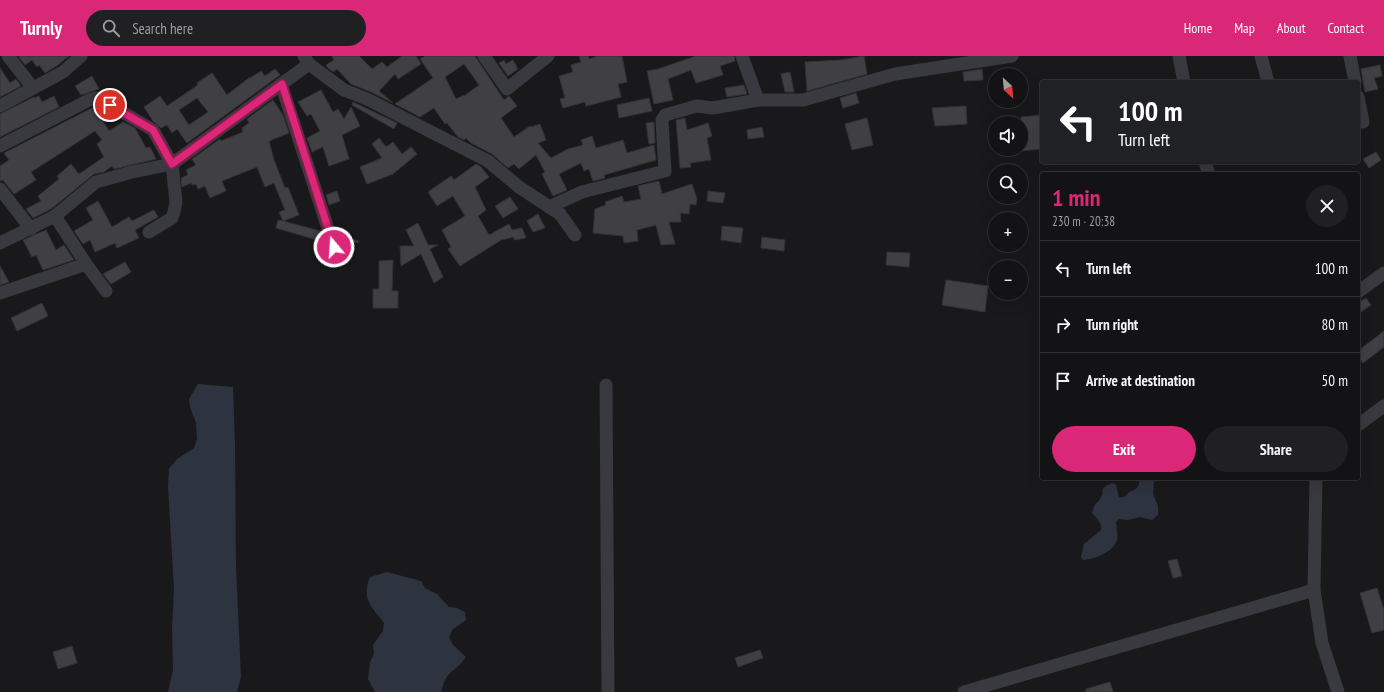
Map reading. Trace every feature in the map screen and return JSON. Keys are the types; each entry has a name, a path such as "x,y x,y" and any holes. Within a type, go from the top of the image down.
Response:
{"street":[{"path":"8,56 33,88"},
{"path":"0,106 63,72 81,56"},
{"path":"484,56 507,89 548,56"},
{"path":"742,56 758,100"},
{"path":"549,207 582,192 665,171 662,120 665,115 696,106 713,108 758,100 803,100 895,74 1012,56"},
{"path":"1179,56 1184,80"},
{"path":"1261,56 1267,80"},
{"path":"1350,56 1355,80"},
{"path":"0,244 55,216 96,182 132,172 172,164 282,84 307,60 344,90 367,99 488,161 519,187 560,214 575,235"},
{"path":"282,84 334,247"},
{"path":"0,146 89,100 96,98 106,102 153,130 172,164 176,202 172,218 149,232"},
{"path":"1360,107 1363,122"},
{"path":"0,189 30,229"},
{"path":"55,216 86,264 106,291"},
{"path":"0,293 86,264"},
{"path":"1360,291 1384,273"},
{"path":"606,385 608,692"},
{"path":"1360,424 1384,406"},
{"path":"1316,480 1314,590 1322,642 1338,692"},
{"path":"964,692 1314,590"}],"shaded area":[{"path":"198,384 233,387 236,567 241,677 237,692 168,692 173,670 172,628 174,590 168,486 169,469 177,459 194,448 197,439 196,423 190,407 189,399"},
{"path":"1152,480 1154,482 1153,494 1158,506 1158,515 1152,520 1140,517 1128,520 1119,519 1116,522 1117,540 1113,547 1100,556 1083,560 1081,557 1084,544 1101,530 1100,523 1092,513 1102,496 1103,489 1112,483 1116,485 1119,497 1124,497 1129,492 1136,489 1139,485 1139,481"},
{"path":"387,572 421,581 425,588 437,594 449,607 457,608 465,612 466,620 452,630 449,638 453,645 466,657 461,664 446,678 441,692 375,692 368,679 370,662 374,654 373,645 383,631 384,623 369,602 367,597 368,585 370,577"}],"building":[{"path":"18,56 69,56 45,73 39,65 37,67 32,60 25,65"},
{"path":"332,56 359,56 372,69 382,62 387,67 402,56 416,56 421,64 398,79 395,74 379,91 393,103 351,84 337,69 333,72 326,65 334,60"},
{"path":"425,56 475,56 504,100 509,96 517,106 501,118 514,137 530,126 540,124 546,140 538,143 551,158 568,149 583,145 581,140 592,136 596,148 623,140 627,153 654,145 656,160 604,175 605,178 593,181 589,169 584,171 581,163 559,174 567,190 553,196 542,174 545,172 536,155 519,169 514,164 508,168 492,154 471,143 466,138 464,140 458,137 447,123 445,124 434,108 420,117 395,104 433,78 420,59","holes":["464,64 479,85 464,96 456,99 445,77"]},
{"path":"579,56 588,56 589,59 598,56 622,56 627,82 618,84 621,97 586,106 585,102 563,108 560,99 565,98 559,76 573,72 571,65 581,62"},
{"path":"696,56 734,56 735,61 720,66 723,75 696,83 691,70 668,79 673,100 654,104 647,71 658,69"},
{"path":"864,56 867,74 807,91 805,62 841,60"},
{"path":"504,60 506,64 513,60 518,69 508,76 499,63"},
{"path":"1380,65 1382,76 1374,78 1378,89 1365,92 1361,69"},
{"path":"0,68 10,83 16,79 21,86 0,97"},
{"path":"275,69 280,75 187,143 177,129 172,133 167,125 161,128 153,121 144,107 160,96 167,106 198,85 197,83 212,73 227,95 250,77 261,71 265,76","holes":["197,98 208,112 189,125 179,110"]},
{"path":"982,69 983,80 964,81 963,72"},
{"path":"790,72 794,92 785,92 781,74"},
{"path":"92,76 99,89 81,95 75,86"},
{"path":"744,85 747,94 727,97 725,88"},
{"path":"321,90 333,112 338,109 344,119 351,107 360,126 342,135 349,159 329,166 323,147 312,152 307,138 320,131 311,114 307,116 298,102"},
{"path":"856,93 859,103 843,108 840,98"},
{"path":"39,96 42,102 54,96 59,107 0,137 0,114"},
{"path":"649,98 652,111 619,118 617,105"},
{"path":"273,100 283,115 289,133 269,141 274,160 285,188 288,187 299,215 283,221 279,212 285,210 274,183 265,187 257,167 222,181 226,191 210,198 205,186 198,189 196,184 192,185 191,183 182,187 181,178 188,175 186,170 196,165 192,159 220,139 221,141 243,132 242,128 249,123 247,119"},
{"path":"353,102 397,123 394,129 352,105"},
{"path":"96,106 104,112 99,115 109,131 123,122 135,128 146,148 150,147 156,159 114,169 112,166 104,172 94,174 51,209 33,218 26,209 41,201 38,196 59,179 57,176 71,164 79,174 104,157 97,144 102,140 95,131 31,172 36,180 14,194 3,180 0,181 0,166 9,160 4,153"},
{"path":"966,106 967,124 935,126 932,108"},
{"path":"1040,115 1040,149 1028,150 1028,116"},
{"path":"685,118 687,130 708,123 712,136 707,138 711,160 690,163 691,167 680,168 676,120"},
{"path":"867,118 873,145 852,150 845,124"},
{"path":"654,122 655,143 649,144 646,123"},
{"path":"762,127 764,137 748,139 747,130"},
{"path":"379,138 386,147 393,142 402,154 411,147 417,154 393,174 367,184 360,167 382,158 372,144"},
{"path":"1376,152 1381,160 1369,168 1363,159"},
{"path":"476,164 481,167 489,177 475,187 486,210 478,216 489,235 509,224 512,230 522,228 526,238 514,240 514,237 501,240 460,266 448,249 451,247 442,230 465,216 453,196 437,206 428,192 451,176 454,180"},
{"path":"659,181 662,194 692,184 697,199 696,205 690,204 689,214 680,213 681,222 669,222 675,244 661,245 656,225 637,230 638,241 624,243 623,236 593,233 595,209 606,205 605,202 622,196 624,202 641,199 638,186"},
{"path":"337,191 340,201 329,205 326,195"},
{"path":"708,191 725,193 723,203 707,201"},
{"path":"510,197 518,209 503,218 495,206"},
{"path":"98,201 112,227 129,217 132,221 154,210 158,217 135,230 139,238 117,248 115,243 95,252 90,240 83,244 74,231 93,220 86,208"},
{"path":"538,214 545,228 533,232 527,221"},
{"path":"278,220 320,231 324,242 276,228"},
{"path":"418,223 428,245 438,245 430,249 443,277 434,283 421,254 401,266 400,246 414,246 406,230"},
{"path":"722,226 743,228 741,243 721,240"},
{"path":"46,230 56,250 64,245 74,260 43,270 36,255 32,257 23,240"},
{"path":"339,236 359,241 359,242 341,244"},
{"path":"762,237 785,240 784,251 761,248"},
{"path":"887,252 910,253 909,267 886,265"},
{"path":"393,260 392,291 398,291 398,308 373,308 373,289 379,289 379,261"},
{"path":"125,262 131,272 111,284 103,274"},
{"path":"0,266 9,282 0,285"},
{"path":"946,280 988,286 985,312 942,305"},
{"path":"1366,298 1371,305 1360,313 1360,302"},
{"path":"42,303 48,316 17,331 11,318"},
{"path":"1384,331 1384,347 1363,363 1360,359 1360,349"},
{"path":"1177,559 1182,576 1173,578 1168,561"},
{"path":"1377,588 1384,610 1384,630 1372,633 1360,593"},
{"path":"72,646 77,663 58,669 53,652"},
{"path":"760,650 763,658 738,667 735,658"},
{"path":"1110,682 1113,692 1086,692 1086,689"}],"route":[{"path":"110,105 153,130 160,140 172,164 282,84 334,247"}]}
